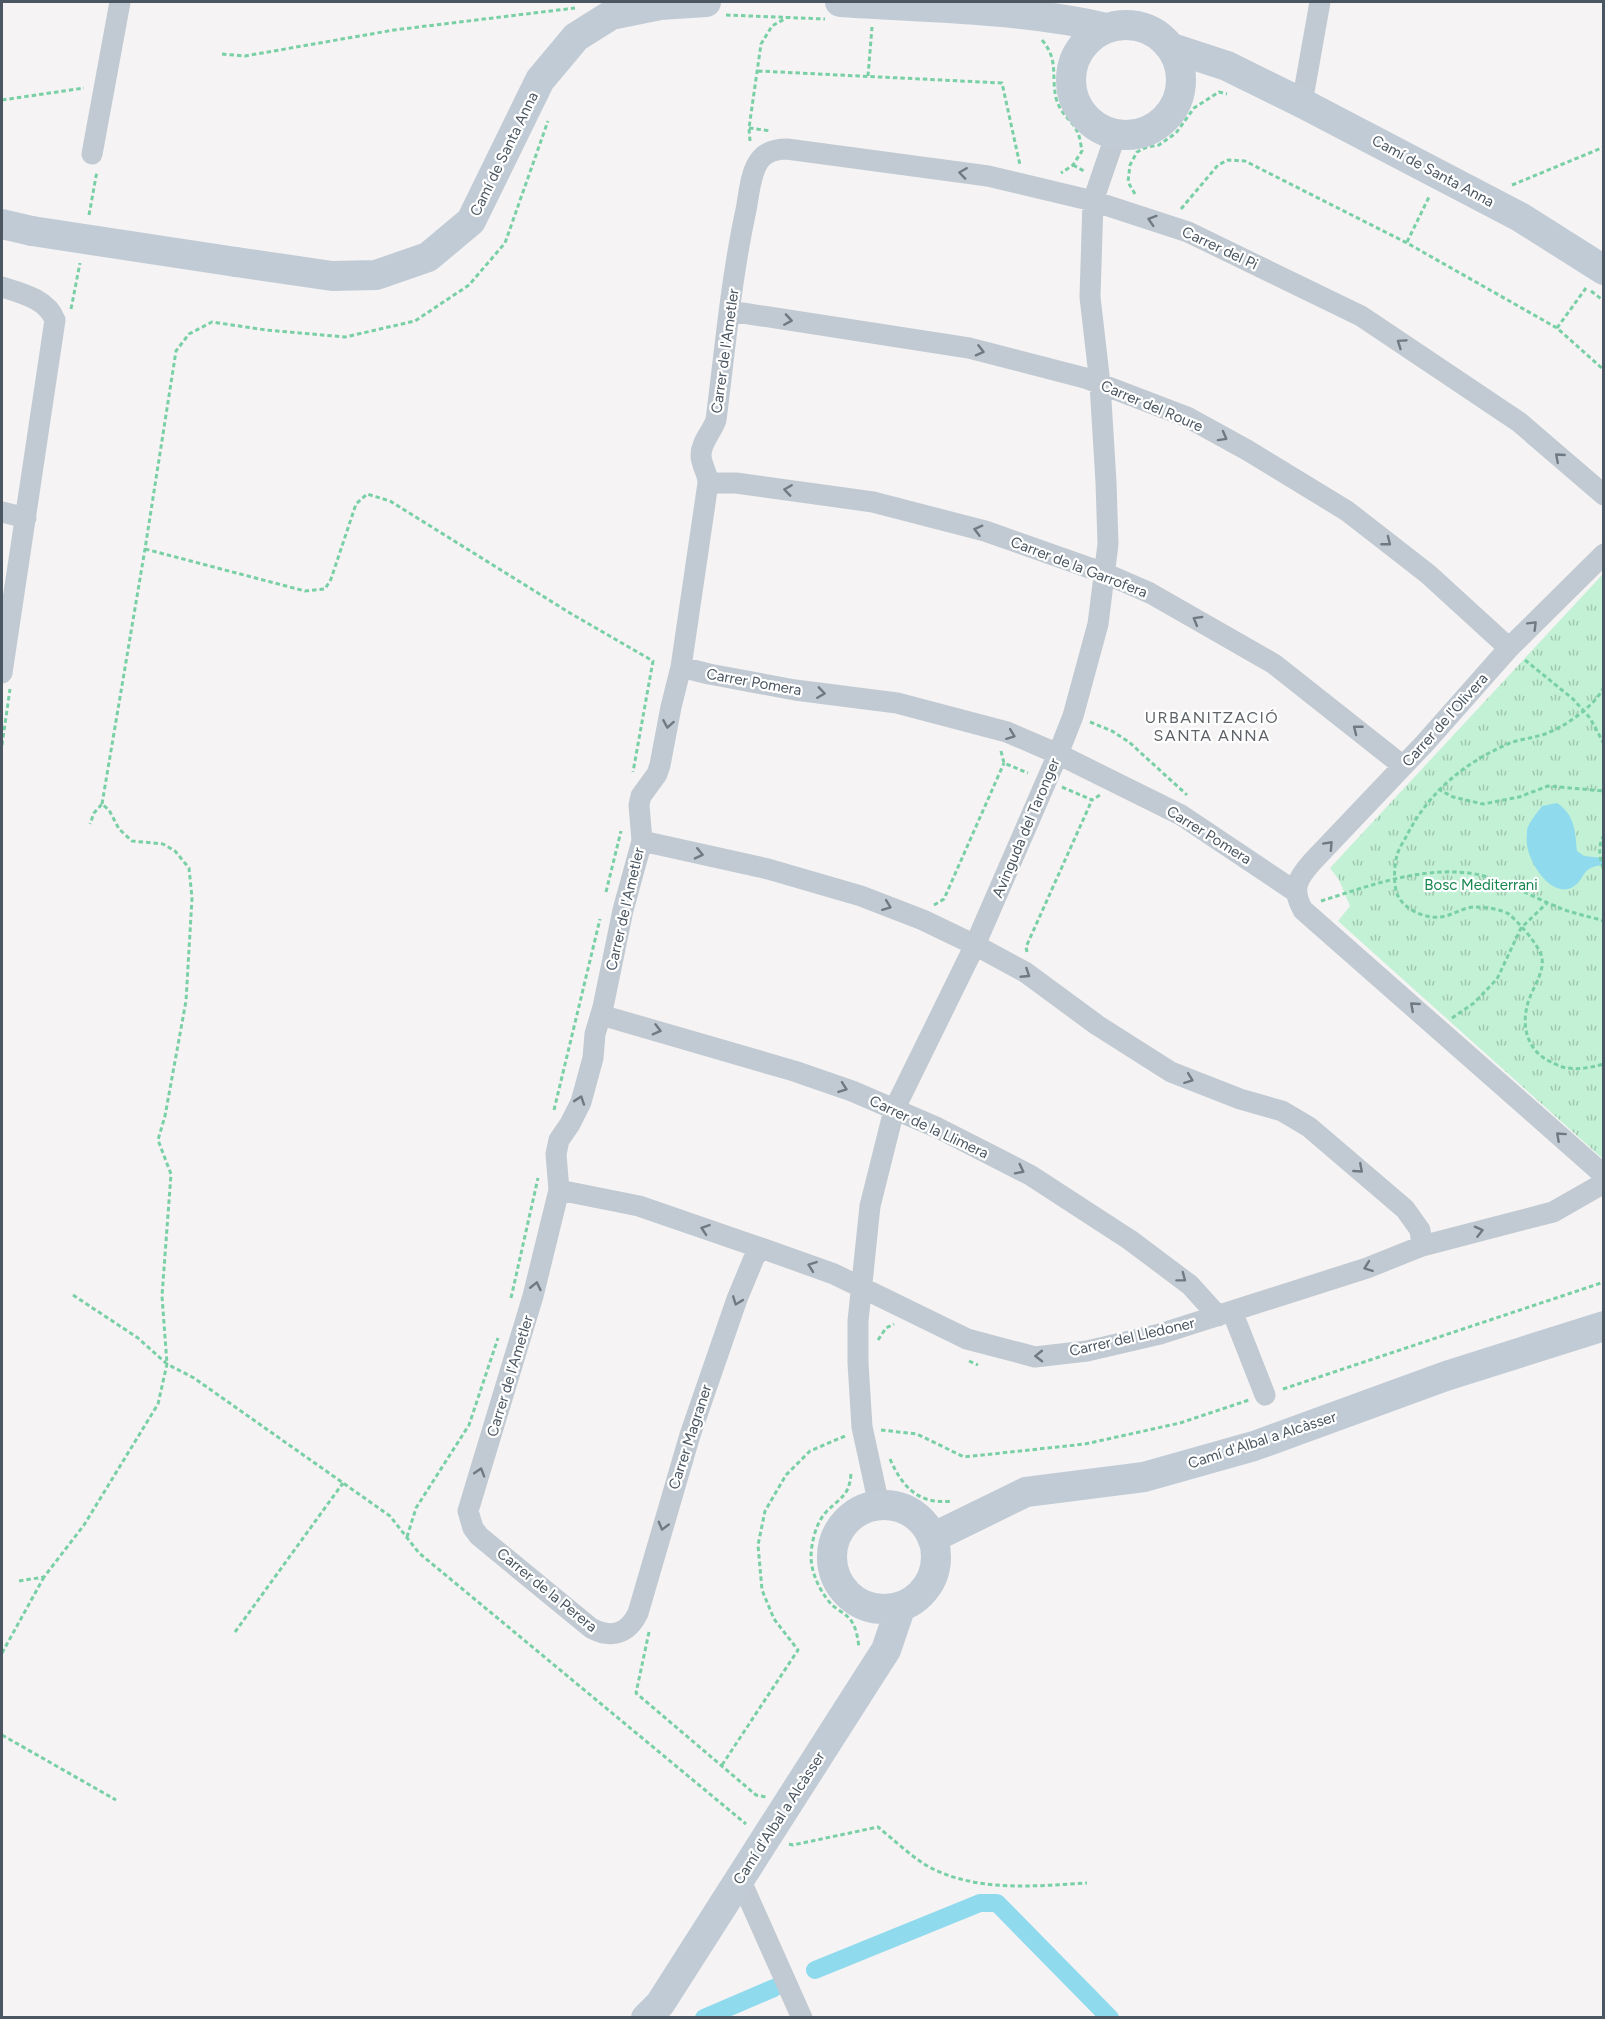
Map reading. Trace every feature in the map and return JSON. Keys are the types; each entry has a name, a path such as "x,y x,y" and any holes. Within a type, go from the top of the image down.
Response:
{"street":[{"path":"92,154 120,2"},
{"name":"Camí de Santa Anna","path":"2,224 32,231 332,276 376,275 428,257 471,222 540,80 576,37 612,15 660,5 706,2"},
{"path":"1302,103 1320,2"},
{"path":"833,10 1018,14 1076,21 1107,28"},
{"path":"1018,14 1047,28 1061,44 1072,68"},
{"path":"1125,24 1143,27 1159,35 1172,48 1180,65 1182,84 1177,102 1167,117 1152,129 1135,135 1116,134 1100,128 1085,117 1073,94 1072,68 1079,51 1091,36 1107,28 1125,24"},
{"name":"Camí de Santa Anna","path":"1172,48 1227,66 1246,88"},
{"name":"Camí de Santa Anna","path":"1177,102 1203,82 1246,88 1302,103 1520,217 1595,279"},
{"name":"Avinguda del Taronger","path":"879,1505 873,1431 858,1363 861,1289 870,1206 894,1110 975,945 1058,754 1073,716 1098,624 1108,544 1107,482 1100,384 1090,297 1093,201 1116,134"},
{"name":"Carrer del Pi","path":"774,150 787,149 988,176 1093,201 1188,232 1361,316 1519,422 1604,495"},
{"name":"Carrer de l'Ametler","path":"473,1528 468,1511 530,1307 559,1190 556,1154 559,1140 581,1102 593,1058 595,1034 623,910 642,842 639,805 641,796 657,774 660,765 681,667 708,483 708,474 701,456 702,447 716,420 740,237 755,169 759,160 766,153 774,150"},
{"path":"2,287 25,294 43,304 52,312 56,320 2,673"},
{"name":"Carrer del Roure","path":"730,311 969,348 1085,378 1187,417 1247,450 1347,511 1428,574 1515,653"},
{"name":"Carrer de la Garrofera","path":"708,483 736,483 873,502 984,531 1104,573 1150,593 1274,664 1403,766"},
{"path":"2,512 26,518"},
{"name":"Carrer de l'Olivera","path":"1305,897 1302,874 1403,766 1515,653 1604,554"},
{"name":"Carrer Pomera","path":"681,667 795,690 897,703 1007,732 1058,754 1181,815 1305,897 1298,902 1303,910 1604,1174"},
{"path":"642,842 768,869 861,896 923,920 975,945 1025,972 1097,1025 1171,1072 1240,1099 1282,1111 1309,1127 1405,1209 1420,1230 1422,1246"},
{"name":"Carrer de la Llimera","path":"601,1015 794,1071 852,1091 938,1128 1030,1175 1130,1240 1225,1313"},
{"name":"Carrer del Lledoner","path":"559,1190 639,1206 761,1248 834,1274 967,1339 1035,1358 1087,1351 1160,1334 1367,1268 1422,1246 1552,1212 1604,1182"},
{"name":"Carrer Magraner","path":"633,1621 690,1435 737,1299 754,1258 761,1248"},
{"path":"1225,1313 1264,1395"},
{"name":"Camí d'Albal a Alcàsser","path":"932,1538 1026,1492 1144,1477 1243,1449 1599,1326"},
{"path":"879,1505 896,1506 911,1512 924,1523 932,1538 936,1554 934,1571 927,1586 916,1599 900,1606 888,1609 863,1605 849,1595 838,1582 832,1566 832,1548 838,1532 848,1518 862,1509 879,1505"},
{"name":"Carrer de la Perera","path":"473,1528 479,1536 591,1628 609,1635 618,1633 633,1621"},
{"name":"Camí d'Albal a Alcàsser","path":"646,2018 660,2004 868,1678 872,1641 863,1605"},
{"path":"868,1678 886,1650 900,1606"},
{"path":"740,1879 802,2018"}],"path":[{"path":"222,54 244,56 394,30 585,7 612,15"},
{"path":"750,151 749,128 761,44 772,26 789,16 833,10"},
{"path":"868,76 873,22"},
{"path":"1041,39 1050,50 1055,69 1056,96 1062,113 1078,132 1082,151 1072,165"},
{"path":"758,71 1002,83 1020,167"},
{"path":"2,100 104,85"},
{"path":"1128,182 1130,165 1137,152 1159,145 1176,134 1194,108 1219,93 1246,88"},
{"path":"90,824 94,813 102,804 176,351 189,334 213,322 267,330 345,337 415,321 469,285 505,243 548,122"},
{"path":"1483,198 1604,147"},
{"path":"1178,212 1218,165 1228,160 1245,161 1407,243 1557,328 1604,370"},
{"path":"1407,243 1430,195"},
{"path":"1557,328 1595,279 1604,301"},
{"path":"145,549 305,591 325,589 332,579 356,504 367,494 390,501 570,613 653,661 632,777"},
{"path":"1515,653 1566,692 1590,718 1604,744"},
{"path":"1604,687 1599,697 1584,711 1546,733 1510,743 1469,765 1438,789 1418,813 1397,855 1395,878 1398,896 1409,908 1424,916 1441,917 1473,906 1509,915 1536,943 1542,959 1539,979 1530,997 1524,1018 1526,1035 1532,1047 1544,1058 1566,1068 1589,1068 1604,1064"},
{"path":"1089,722 1112,731 1129,742 1190,797"},
{"path":"928,908 944,899 1004,763 999,745"},
{"path":"1004,763 1092,800"},
{"path":"1438,789 1453,797 1483,804 1519,797 1548,786 1604,791"},
{"path":"1028,955 1026,947 1092,800 1106,791"},
{"path":"2,1653 44,1577 84,1525 158,1404 167,1364 162,1296 171,1174 158,1140 165,1116 186,1001 192,898 189,868 175,851 163,844 132,841 119,829 109,810 102,804"},
{"path":"603,903 623,821"},
{"path":"1603,870 1599,853 1601,837 1604,835"},
{"path":"1305,897 1395,878 1438,872 1471,873 1504,884 1547,903 1604,921"},
{"path":"1446,1022 1474,1004 1497,979 1521,928 1547,903"},
{"path":"553,1111 601,914"},
{"path":"510,1298 540,1170"},
{"path":"722,1765 798,1650 774,1619 762,1590 758,1545 765,1511 786,1475 810,1451 850,1434 873,1431 917,1434 964,1457 1085,1444 1180,1423 1604,1282"},
{"path":"73,1295 138,1338 167,1364 194,1378 390,1516 428,1560 765,1840 793,1845 878,1827 931,1868 965,1881 1013,1887 1087,1883"},
{"path":"877,1340 886,1328 896,1324"},
{"path":"406,1537 416,1508 469,1425 501,1330"},
{"path":"960,1356 978,1365"},
{"path":"873,1431 885,1439"},
{"path":"890,1458 899,1480 914,1493 928,1499 947,1501 959,1499"},
{"path":"852,1466 850,1486 844,1497 825,1513 813,1535 811,1559 816,1582 832,1604 851,1620 859,1640 859,1649"},
{"path":"235,1632 343,1483"},
{"path":"19,1581 44,1577"},
{"path":"633,1621 653,1617 636,1693 756,1795 766,1797"},
{"path":"2,1735 116,1800"}],"green space":[{"name":"Bosc Mediterrani","path":"1603,574 1603,1159 1338,921 1350,906 1339,880 1330,868"}],"water":[{"path":"1557,803 1571,818 1577,851 1584,856 1603,858 1603,865 1590,868 1576,885 1563,889 1548,883 1541,876 1531,859 1527,841 1528,827 1542,806"}],"waterway":[{"path":"815,1970 980,1903 997,1903 1110,2018"},
{"path":"704,2018 774,1988"}],"district":[{"name":"URBANITZACIÓ SANTA ANNA","path":"1212,726"}]}
